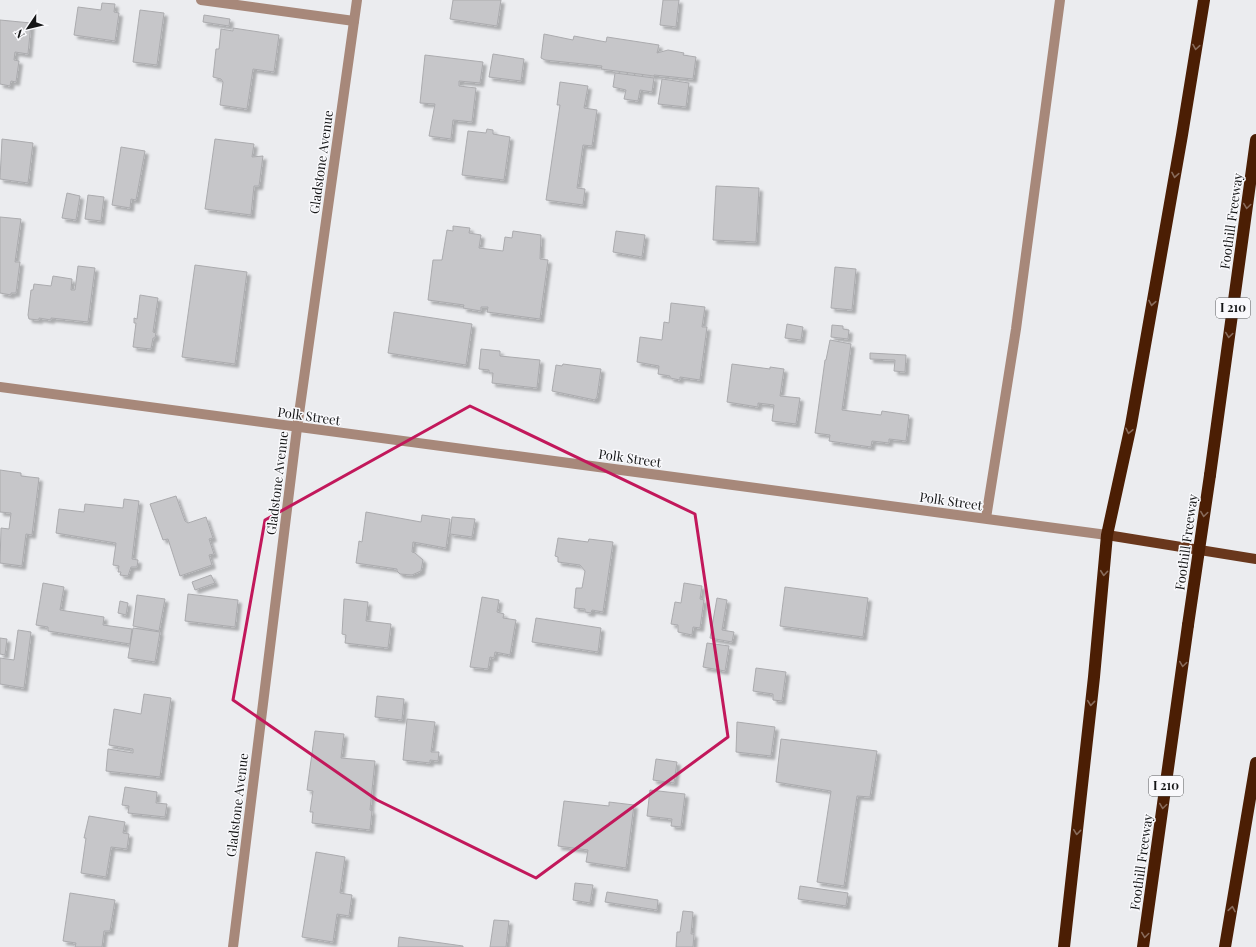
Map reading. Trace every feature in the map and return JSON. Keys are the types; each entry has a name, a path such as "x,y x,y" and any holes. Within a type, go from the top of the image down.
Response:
{"highway":[{"path":"1064,947 1093,684 1107,535 1131,425 1204,0"},
{"name":"Foothill Freeway","path":"1143,947 1256,140"},
{"path":"1225,947 1256,763"}],"main road":[{"name":"Polk Street","path":"1107,535 1256,559"}],"street":[{"path":"201,0 354,21"},
{"name":"Gladstone Avenue","path":"233,947 298,428 357,0"},
{"path":"986,518 1016,329 1060,0"},
{"name":"Polk Street","path":"0,387 1107,535"}],"highlighted area":[{"path":"470,406 695,514 728,737 536,878 377,800 233,700 265,520"}],"building":[{"path":"453,0 501,0 497,26 450,19"},
{"path":"663,0 679,0 676,27 660,25"},
{"path":"102,3 115,4 114,12 119,13 115,41 74,35 78,7 101,10"},
{"path":"140,10 164,13 157,65 133,62"},
{"path":"204,15 230,19 229,26 203,22"},
{"path":"0,20 31,23 28,54 15,52 14,60 19,61 16,82 11,81 10,86 0,84"},
{"path":"233,28 279,35 274,72 253,69 247,109 220,105 223,82 221,79 213,77 216,49 219,49 221,29 233,31"},
{"path":"544,34 573,40 574,36 606,42 607,37 659,45 657,53 668,50 684,53 683,55 696,57 693,79 654,76 601,69 602,66 545,60 541,58"},
{"path":"493,54 524,59 521,81 489,77"},
{"path":"425,55 483,62 480,83 459,81 459,86 476,88 472,122 453,120 451,139 429,136 435,104 420,103"},
{"path":"615,73 654,78 652,92 640,90 638,101 624,99 626,90 613,87"},
{"path":"662,79 689,83 686,107 658,104"},
{"path":"560,82 588,86 584,108 597,110 592,146 583,145 577,188 585,189 583,205 546,200 560,105 557,105"},
{"path":"487,129 493,130 493,134 510,137 504,180 462,175 468,131 486,133"},
{"path":"2,139 33,143 28,183 0,179"},
{"path":"215,139 254,144 252,157 263,156 259,186 254,186 251,215 205,209"},
{"path":"121,147 145,151 136,200 131,199 130,208 112,205"},
{"path":"716,186 759,188 756,242 713,240"},
{"path":"67,193 80,196 76,220 62,218"},
{"path":"88,195 104,197 101,221 85,219"},
{"path":"0,217 21,219 15,262 20,262 16,293 11,293 11,295 0,293"},
{"path":"453,226 470,228 469,233 481,235 479,248 503,251 505,237 512,238 513,231 541,235 540,259 548,260 540,319 487,312 488,307 481,307 481,311 463,308 464,305 428,300 433,260 442,260 447,230 453,231"},
{"path":"616,231 645,235 642,257 613,252"},
{"path":"195,265 247,272 235,364 182,357"},
{"path":"78,266 95,268 88,322 51,318 51,320 39,318 39,320 29,319 28,315 31,290 33,290 34,284 51,286 53,276 72,279 71,290 75,290"},
{"path":"835,267 856,269 852,310 831,308"},
{"path":"140,295 158,298 153,332 156,333 155,338 153,338 151,349 133,347 136,323 134,323 134,318 137,319"},
{"path":"671,303 705,307 702,327 707,327 700,380 680,377 680,380 670,378 670,376 658,374 659,366 637,362 640,337 662,340 664,322 669,323"},
{"path":"394,312 472,324 466,365 388,353"},
{"path":"787,324 803,327 801,340 785,338"},
{"path":"832,325 843,326 843,329 849,330 848,339 831,337"},
{"path":"830,340 851,344 842,410 881,415 882,411 909,415 906,441 889,439 889,443 872,441 871,447 829,441 830,435 815,433 825,360"},
{"path":"481,349 500,351 500,356 540,360 537,388 492,383 493,373 489,373 489,370 479,369"},
{"path":"870,353 906,355 905,372 894,371 895,360 870,359"},
{"path":"563,364 601,369 597,397 595,400 552,391 556,365 562,366"},
{"path":"732,364 770,369 770,367 784,369 780,396 800,398 796,424 772,421 774,405 758,403 758,407 727,402"},
{"path":"0,470 21,473 21,476 39,478 32,535 26,534 22,566 0,563 1,528 9,529 11,513 0,512"},
{"path":"176,496 185,521 188,523 206,517 213,538 209,539 214,554 209,555 212,565 180,576 168,539 163,540 150,504"},
{"path":"124,499 139,501 132,559 138,560 137,567 131,567 128,576 120,575 121,572 118,572 119,566 113,565 116,543 56,533 59,509 84,512 85,504 123,508"},
{"path":"366,512 421,522 422,515 450,519 446,548 413,542 412,552 423,560 421,571 412,575 400,574 397,569 356,563 359,541 362,542"},
{"path":"452,517 475,519 472,537 450,534"},
{"path":"558,538 588,542 589,539 613,542 603,612 592,610 591,613 585,612 585,609 574,608 576,588 582,588 585,571 580,565 558,562 558,557 555,556"},
{"path":"211,575 215,583 195,590 192,582"},
{"path":"43,583 64,587 60,610 104,617 103,625 132,629 130,644 48,631 48,627 36,625"},
{"path":"684,583 702,586 700,599 704,600 700,628 693,627 692,635 678,632 678,625 671,624 675,602 681,603"},
{"path":"785,587 868,598 863,637 780,626"},
{"path":"188,594 238,600 235,627 185,621"},
{"path":"137,595 165,599 159,631 133,626"},
{"path":"482,597 499,600 497,612 504,614 503,618 516,620 510,655 495,652 494,658 490,657 488,669 470,667"},
{"path":"717,598 727,600 722,630 734,632 732,642 710,638"},
{"path":"344,599 368,602 366,621 391,624 388,648 345,643 346,635 342,634"},
{"path":"120,601 128,603 126,615 118,613"},
{"path":"536,618 601,628 598,652 532,642"},
{"path":"133,628 160,632 155,662 128,658"},
{"path":"18,630 31,632 24,688 0,684 0,658 14,660"},
{"path":"0,638 7,639 5,655 0,654"},
{"path":"707,643 729,646 725,671 703,667"},
{"path":"756,668 786,672 782,701 773,700 773,694 753,691"},
{"path":"144,694 171,698 160,777 106,771 108,749 133,753 133,749 109,745 114,709 141,714"},
{"path":"377,696 404,699 402,720 375,717"},
{"path":"407,719 435,722 431,752 439,752 438,761 430,760 430,763 403,760"},
{"path":"737,722 775,727 771,756 736,752"},
{"path":"315,731 344,734 341,758 375,761 370,810 372,811 370,830 312,823 313,812 310,812 313,791 307,790"},
{"path":"781,739 877,751 870,797 857,796 844,886 817,882 831,791 776,782"},
{"path":"656,759 677,762 674,783 653,780"},
{"path":"125,787 157,792 156,803 167,804 165,817 128,813 129,806 122,805"},
{"path":"650,790 685,794 681,827 671,826 672,819 647,816"},
{"path":"564,801 609,806 609,802 634,805 626,868 586,862 588,850 558,846"},
{"path":"89,816 125,822 123,833 129,834 127,849 111,847 106,877 81,873 86,838 84,838"},
{"path":"316,852 345,857 340,893 352,895 349,916 337,914 333,942 302,937"},
{"path":"575,883 593,885 590,903 573,900"},
{"path":"800,886 848,893 846,906 798,899"},
{"path":"607,892 658,900 657,910 605,902"},
{"path":"70,893 115,900 110,931 104,931 102,947 75,947 76,943 63,941"},
{"path":"683,911 693,912 691,934 694,934 693,947 676,947 677,932 680,932"},
{"path":"494,920 509,921 506,947 490,947"},
{"path":"399,937 463,946 463,947 398,947"}]}
